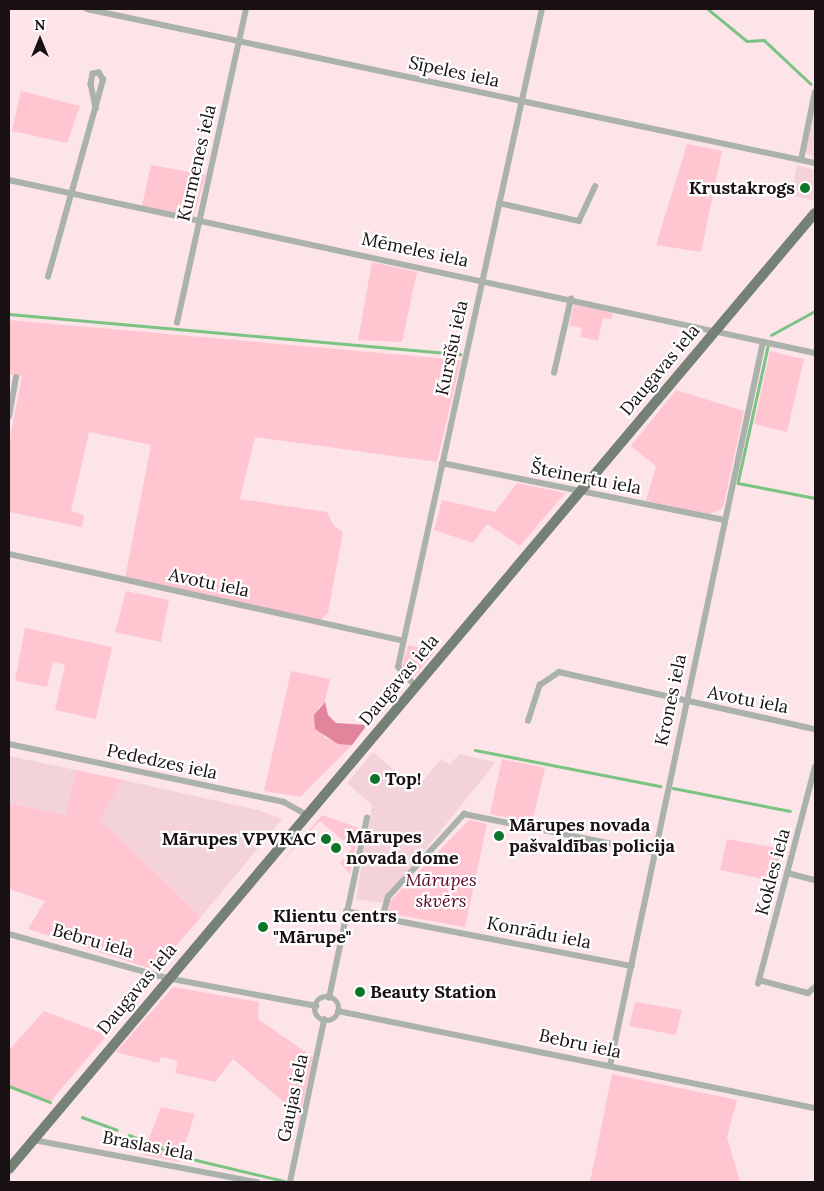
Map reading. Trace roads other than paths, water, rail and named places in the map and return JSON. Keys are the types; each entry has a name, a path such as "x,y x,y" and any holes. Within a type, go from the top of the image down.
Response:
{"main road":[{"name":"Daugavas iela","path":"9,1169 167,978 307,815 815,212"}],"street":[{"name":"Sīpeles iela","path":"87,9 815,163"},
{"name":"Kurmenes iela","path":"177,323 246,9"},
{"name":"Kursīšu iela","path":"416,686 399,671 404,641 542,9"},
{"path":"48,278 68,193 96,108 104,80 100,74 93,74 91,84 96,108"},
{"path":"801,160 815,92"},
{"name":"Mēmeles iela","path":"9,180 482,279 815,353"},
{"path":"499,203 579,220 595,186"},
{"path":"554,373 571,299"},
{"name":"Krones iela","path":"610,1066 632,966 653,852 763,342"},
{"path":"9,417 16,378"},
{"name":"Šteinertu iela","path":"442,463 724,520"},
{"name":"Avotu iela","path":"9,554 404,641"},
{"name":"Avotu iela","path":"528,721 540,685 559,672 686,703 815,729"},
{"name":"Pededzes iela","path":"9,744 284,802 307,815"},
{"name":"Kokles iela","path":"814,988 808,992 758,982 815,767"},
{"path":"382,918 388,897 464,814 653,852"},
{"path":"329,998 316,1006 317,1015 324,1020 334,1019 338,1011 329,998 367,818"},
{"path":"788,873 815,880"},
{"name":"Konrādu iela","path":"346,911 632,966"},
{"name":"Bebru iela","path":"9,934 167,978 316,1006"},
{"name":"Bebru iela","path":"338,1011 815,1108"},
{"name":"Gaujas iela","path":"290,1182 324,1020"},
{"name":"Braslas iela","path":"34,1140 257,1182"}],"waterway":[{"path":"708,9 747,41 764,40 811,84"},
{"path":"771,335 815,311"},
{"path":"9,314 460,354"},
{"path":"768,347 738,483 815,498"},
{"path":"475,750 661,786"},
{"path":"673,788 790,811"},
{"path":"9,1086 50,1102"},
{"path":"82,1117 117,1130"},
{"path":"129,1135 180,1155"},
{"path":"192,1159 284,1181"}],"place":[{"name":"Krustakrogs","path":"805,188"},
{"name":"Top!","path":"375,779"},
{"name":"Mārupes novada pašvaldības policija","path":"499,836"},
{"name":"Mārupes VPVKAC","path":"326,839"},
{"name":"Mārupes novada dome","path":"336,848"},
{"name":"Klientu centrs \"Mārupe\"","path":"263,927"},
{"name":"Beauty Station","path":"360,992"}],"park label":[{"name":"Mārupes skvērs","path":"441,891"}]}
